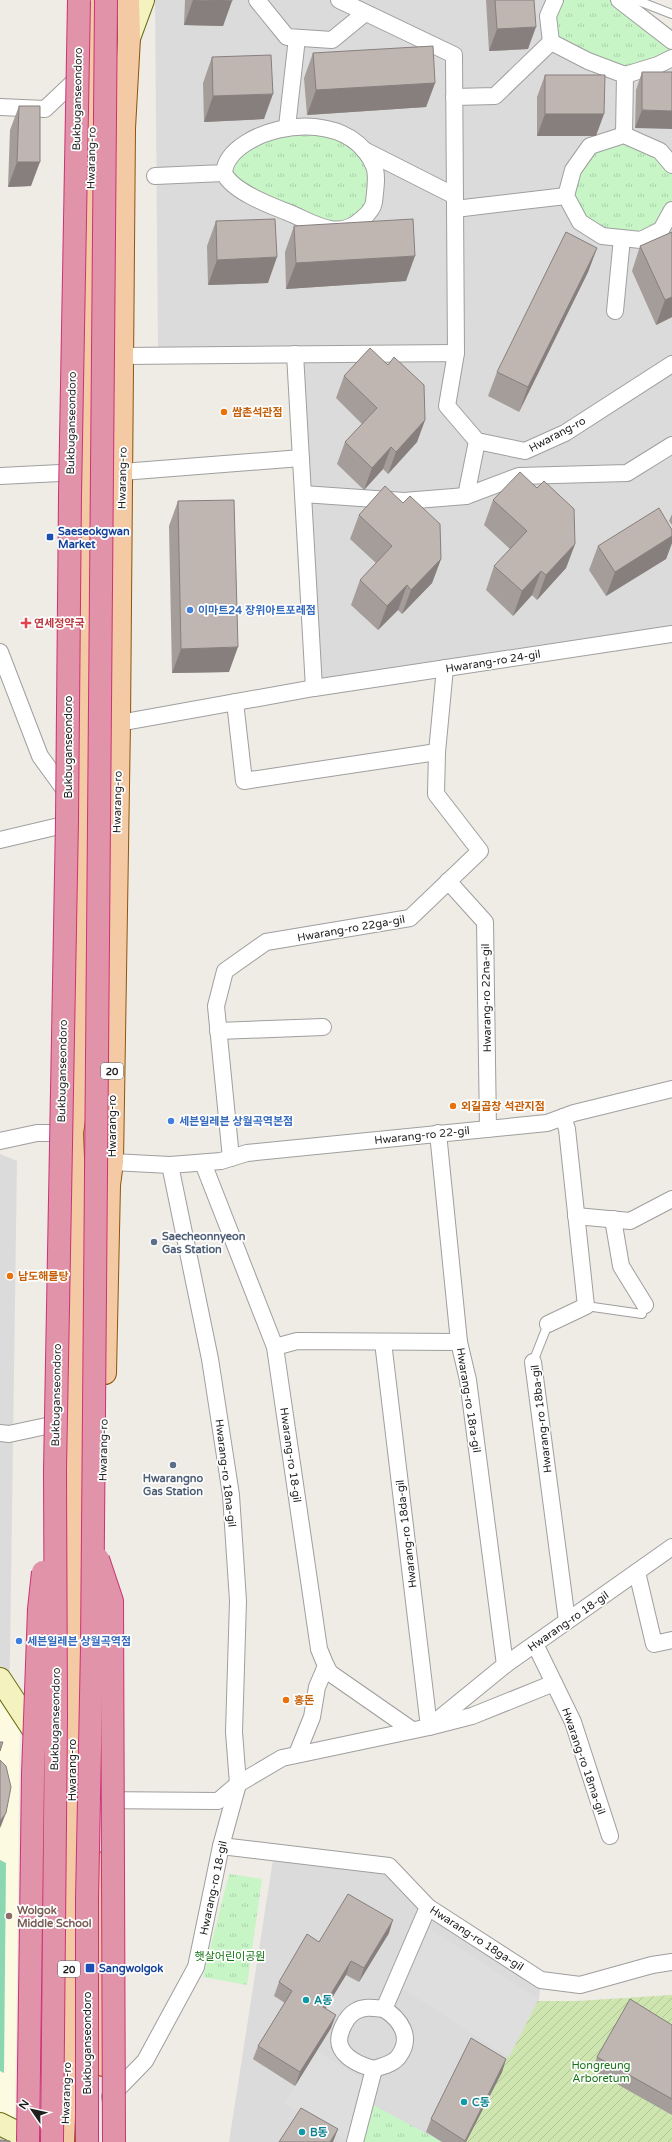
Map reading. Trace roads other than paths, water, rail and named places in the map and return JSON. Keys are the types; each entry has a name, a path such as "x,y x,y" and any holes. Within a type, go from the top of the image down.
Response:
{"highway":[{"name":"Bukbuganseondoro","path":"52,2142 56,1716 55,1470 67,820 70,487 79,0"},
{"name":"Bukbuganseondoro","path":"87,2142 106,0"},
{"path":"28,2142 33,1782 39,1610 55,1470"},
{"path":"92,1543 112,1600 114,2142"}],"main road":[{"name":"Hwarang-ro","path":"63,2142 68,2013 72,1797 72,1420 74,1182 72,1133 81,1072 86,820 87,472 92,0"},
{"name":"Hwarang-ro","path":"104,2142 102,2011 95,1800 109,1185 112,1162 122,472 124,128 129,38 128,0"}],"street":[{"path":"129,38 143,0"},
{"path":"257,0 287,37 332,40 365,13"},
{"path":"339,0 454,55 456,353 447,406 477,441 466,496"},
{"path":"551,42 548,16 555,0"},
{"path":"619,0 672,41"},
{"path":"287,127 297,38"},
{"path":"454,97 495,96 551,42"},
{"path":"551,42 588,61 625,75 658,66 672,58"},
{"path":"0,107 46,109 91,65 105,84 127,68"},
{"path":"624,135 625,75"},
{"path":"91,128 105,108 124,128"},
{"path":"362,149 374,166 376,175 373,206 369,213 353,227 335,230 306,222 288,212 268,206 234,185 227,179 224,173 225,166 236,149 261,134 300,125 328,129 347,136 362,149 455,202 566,196"},
{"path":"670,217 661,230 641,240 602,236 580,222 566,196 573,170 590,146 624,135 660,151 672,165"},
{"path":"155,176 224,173"},
{"path":"615,311 622,238"},
{"path":"123,356 456,353"},
{"path":"295,354 314,688"},
{"name":"Hwarang-ro","path":"477,441 525,451 565,433 672,364"},
{"path":"303,494 404,501 466,496 519,476 627,474 672,445"},
{"path":"122,472 301,458"},
{"path":"0,476 87,472"},
{"name":"Hwarang-ro 24-gil","path":"119,723 314,688 672,634"},
{"path":"0,652 40,756 86,820 0,840"},
{"name":"Hwarang-ro 22ga-gil","path":"232,1158 216,1006 225,971 266,942 410,918 480,851 436,794 437,752 445,668"},
{"path":"235,702 244,781 437,752"},
{"name":"Hwarang-ro 22na-gil","path":"448,881 485,922 488,1129"},
{"path":"218,1031 323,1027"},
{"path":"81,1072 95,1086 112,1086"},
{"name":"Hwarang-ro 22-gil","path":"112,1162 170,1165 203,1163 221,1161 247,1153 547,1123 563,1117 672,1089"},
{"path":"563,1117 567,1129 586,1306"},
{"path":"0,1141 37,1133 72,1133"},
{"name":"Hwarang-ro 18ra-gil","path":"438,1134 459,1342 468,1380 506,1665"},
{"name":"Hwarang-ro 18-gil","path":"203,1163 275,1347 319,1649 326,1666"},
{"name":"Hwarang-ro 18na-gil","path":"170,1165 210,1359 231,1495 238,1601 234,1732 238,1784"},
{"path":"576,1216 630,1221 672,1199"},
{"path":"613,1219 621,1266 645,1305"},
{"name":"Hwarang-ro 18ba-gil","path":"548,1324 586,1306"},
{"path":"275,1347 297,1341 459,1342"},
{"name":"Hwarang-ro 18da-gil","path":"383,1342 429,1727"},
{"name":"Hwarang-ro 18ba-gil","path":"532,1362 567,1621"},
{"path":"0,1434 9,1434 72,1420"},
{"name":"Hwarang-ro 18-gil","path":"429,1727 506,1665 637,1572 669,1552"},
{"path":"637,1572 654,1644 672,1640"},
{"name":"Hwarang-ro 18ma-gil","path":"536,1644 573,1722 610,1836"},
{"path":"326,1666 330,1673 412,1730"},
{"path":"298,1754 312,1717 317,1687 326,1666"},
{"path":"0,1679 28,1720 72,1797"},
{"name":"Hwarang-ro 18-gil","path":"104,2103 146,2061 196,1967 221,1846 238,1784 282,1758 429,1727 472,1716 554,1683"},
{"name":"Hwarang-ro","path":"95,1800 218,1801 238,1784"},
{"name":"Hwarang-ro 18ga-gil","path":"221,1846 389,1866 428,1907 541,1980 580,1985 652,1965 672,1962"},
{"path":"384,2009 428,1907"},
{"path":"368,2008 384,2009 401,2023 404,2033 404,2044 399,2056 388,2065 374,2069 359,2065 341,2048 340,2037 344,2023 355,2011 368,2008"},
{"path":"68,2013 102,2011"},
{"path":"355,2142 374,2069"},
{"path":"0,2124 36,2142"}],"lane":[{"path":"636,0 672,14"},
{"path":"586,1306 642,1314 645,1305"},
{"name":"Hwarang-ro 18ba-gil","path":"532,1362 548,1324"}],"place":[{"name":"쌈촌석관점","path":"224,412"},
{"name":"Saeseokgwan Market","path":"50,537"},
{"name":"이마트24 장위아트포레점","path":"190,610"},
{"name":"연세정약국","path":"26,623"},
{"name":"외길곱창 석관지점","path":"453,1106"},
{"name":"세븐일레븐 상월곡역본점","path":"171,1121"},
{"name":"Saecheonnyeon Gas Station","path":"154,1242"},
{"name":"남도해물탕","path":"10,1276"},
{"name":"Hwarangno Gas Station","path":"173,1465"},
{"name":"세븐일레븐 상월곡역점","path":"19,1641"},
{"name":"홍돈","path":"286,1700"},
{"name":"Wolgok Middle School","path":"9,1916"},
{"name":"Sangwolgok","path":"90,1968"},
{"name":"A동","path":"306,2000"},
{"name":"C동","path":"464,2102"},
{"name":"B동","path":"302,2132"}],"park label":[{"name":"햇살어린이공원","path":"230,1956"},
{"name":"Hongreung Arboretum","path":"601,2071"}]}
